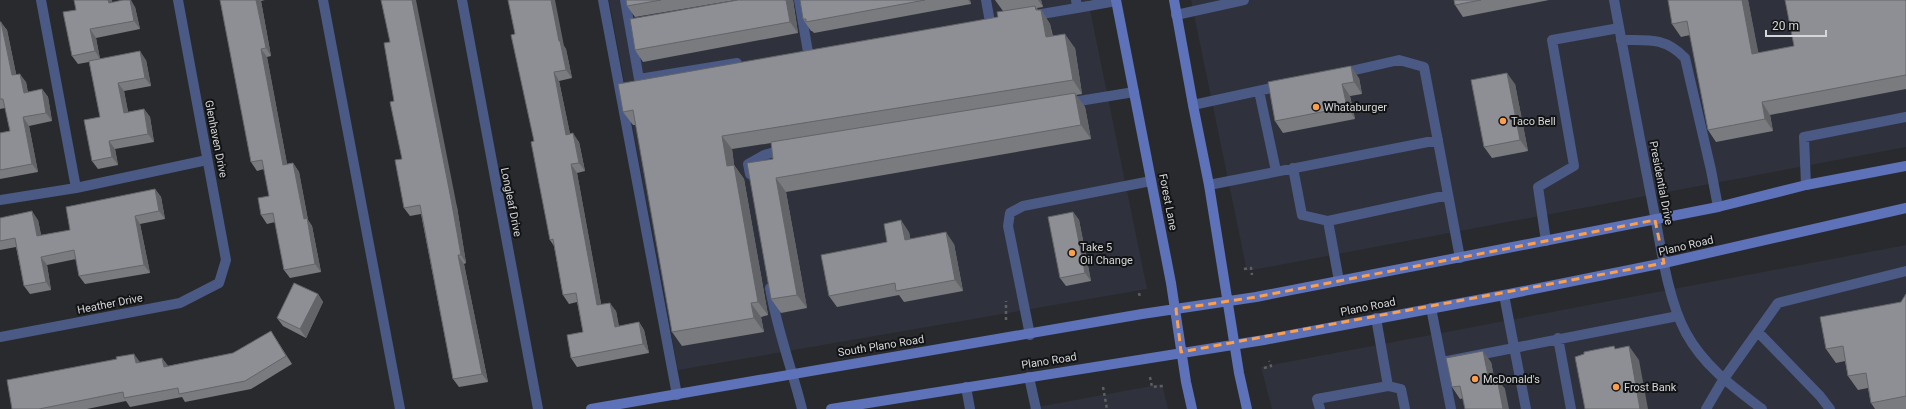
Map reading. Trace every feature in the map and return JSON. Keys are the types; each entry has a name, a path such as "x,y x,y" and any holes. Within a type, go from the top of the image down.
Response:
{"main road":[{"path":"1174,0 1192,105 1209,185 1247,409"},
{"name":"Forest Lane","path":"1116,1 1176,309 1181,352 1192,409"},
{"path":"1176,309 1339,281 1655,220 1718,207 1806,185 1906,166"},
{"name":"Plano Road","path":"831,409 1235,344 1504,295 1664,263 1906,208"},
{"name":"South Plano Road","path":"591,409 1176,309"}],"street":[{"path":"42,0 76,188"},
{"name":"Glenhaven Drive","path":"178,0 226,260 220,283"},
{"path":"324,0 400,409"},
{"name":"Longleaf Drive","path":"462,0 538,409"},
{"path":"603,0 677,395"},
{"path":"625,0 633,24 638,79 747,62"},
{"path":"799,0 808,52"},
{"path":"986,0 986,23 1003,20"},
{"path":"1176,15 1244,0"},
{"name":"Presidential Drive","path":"1614,0 1655,220 1664,263 1678,316 1686,334 1705,361 1723,380 1762,409"},
{"path":"1023,17 1076,4 1116,1"},
{"path":"1546,241 1538,187 1574,166 1552,40 1619,28"},
{"path":"1621,40 1655,40 1675,48 1685,58 1712,170 1718,207"},
{"path":"1329,76 1399,60 1424,67 1460,258"},
{"path":"1192,105 1290,84"},
{"path":"1259,91 1276,171"},
{"path":"1056,105 1134,92"},
{"path":"1806,185 1804,137 1906,117"},
{"path":"1209,185 1438,140"},
{"path":"752,187 748,164 771,153 793,148"},
{"path":"0,200 76,188 207,160"},
{"path":"1293,168 1302,215 1328,221 1448,195"},
{"path":"1030,334 1008,226 1010,212 1023,206 1151,181"},
{"path":"1328,221 1339,281"},
{"path":"1706,409 1723,380 1778,303 1906,271"},
{"path":"768,280 775,320 793,374 802,409"},
{"name":"Heather Drive","path":"0,337 180,303 220,283"},
{"path":"1504,295 1526,409"},
{"path":"1431,308 1451,409"},
{"path":"1442,362 1514,346 1678,316"},
{"path":"1376,318 1388,386"},
{"path":"1758,332 1830,409"},
{"path":"1558,338 1571,409"},
{"path":"1029,377 1036,409"},
{"path":"1320,409 1317,398 1388,386 1401,389 1405,409"},
{"path":"966,387 970,409"}],"path":[{"path":"1244,269 1251,268 1252,275"},
{"path":"1139,293 1140,297"},
{"path":"1264,368 1271,366 1269,361"},
{"path":"1150,377 1152,388 1164,386"},
{"path":"1103,387 1107,409"}],"highlighted area":[{"path":"1655,220 1664,263 1181,352 1176,309 1256,297"}],"shaded area":[{"path":"609,0 1088,0 1147,289 678,370"},
{"path":"1191,0 1906,0 1906,147 1247,271"},
{"path":"1906,245 1906,409 1272,409 1261,367"},
{"path":"1162,384 1168,409 1027,409"}],"building":[{"path":"74,0 108,0 109,3 130,0 134,21 90,29 95,51 72,56 63,12 76,10"},
{"path":"220,0 256,0 266,48 261,49 283,165 293,163 304,219 307,218 315,264 284,270 273,213 261,215 258,198 269,196 262,160 251,162"},
{"path":"381,0 412,0 451,199 461,255 458,255 482,374 453,379 420,205 404,208 395,160 402,159 390,102 394,101 384,43 390,42"},
{"path":"508,0 551,0 566,70 554,72 566,135 573,133 579,163 571,164 597,305 610,303 615,327 639,322 643,344 571,358 567,335 583,332 576,293 563,295 553,239 550,240 531,142 534,141 511,35 515,34"},
{"path":"626,0 661,0 627,6"},
{"path":"738,0 786,0 790,22 635,50 630,19"},
{"path":"800,0 925,0 806,22 806,19 803,19"},
{"path":"1454,0 1481,0 1455,5"},
{"path":"1668,0 1742,0 1752,54 1794,46 1785,0 1906,0 1906,75 1762,102 1765,119 1708,130 1687,21 1672,24"},
{"path":"1035,6 1036,10 1041,10 1046,37 1065,34 1073,80 722,136 727,166 734,165 758,302 751,303 754,318 672,332 633,110 623,112 618,84 998,17 997,12"},
{"path":"0,22 12,75 20,74 24,93 42,89 46,113 23,117 32,164 0,170 0,133 10,131 3,99 0,99"},
{"path":"140,51 145,78 118,83 124,113 144,109 148,134 109,141 112,157 92,161 84,120 100,117 89,61"},
{"path":"1351,66 1354,82 1342,84 1347,107 1275,121 1268,82"},
{"name":"Taco Bell","path":"1507,73 1520,140 1484,147 1471,80"},
{"path":"1075,93 1081,125 776,178 797,295 771,299 747,163 773,159 771,142"},
{"path":"155,189 159,211 135,216 144,265 79,276 74,250 41,257 46,282 24,286 15,238 0,241 0,218 32,211 37,236 70,230 66,207"},
{"name":"Take 5 Oil Change","path":"1073,212 1085,273 1060,278 1048,217"},
{"path":"901,220 905,240 946,232 955,280 896,291 895,283 829,296 821,255 887,242 884,224"},
{"path":"294,283 318,294 300,329 277,318"},
{"path":"1906,294 1906,396 1871,403 1866,373 1848,376 1843,346 1826,349 1820,317 1901,302"},
{"path":"271,331 286,356 245,381 179,394 178,388 124,398 123,392 39,409 12,409 7,380 117,359 116,357 134,354 136,363 162,358 164,367 233,353"},
{"name":"Frost Bank","path":"1614,346 1615,349 1629,346 1640,409 1585,409 1575,357 1584,354 1584,352"},
{"name":"McDonald's","path":"1483,351 1489,380 1497,378 1503,409 1465,409 1460,386 1452,387 1446,358"}],"place":[{"name":"Whataburger","path":"1316,107"},
{"name":"Taco Bell","path":"1503,121"},
{"name":"Take 5 Oil Change","path":"1072,253"},
{"name":"McDonald's","path":"1475,379"},
{"name":"Frost Bank","path":"1616,387"}]}
